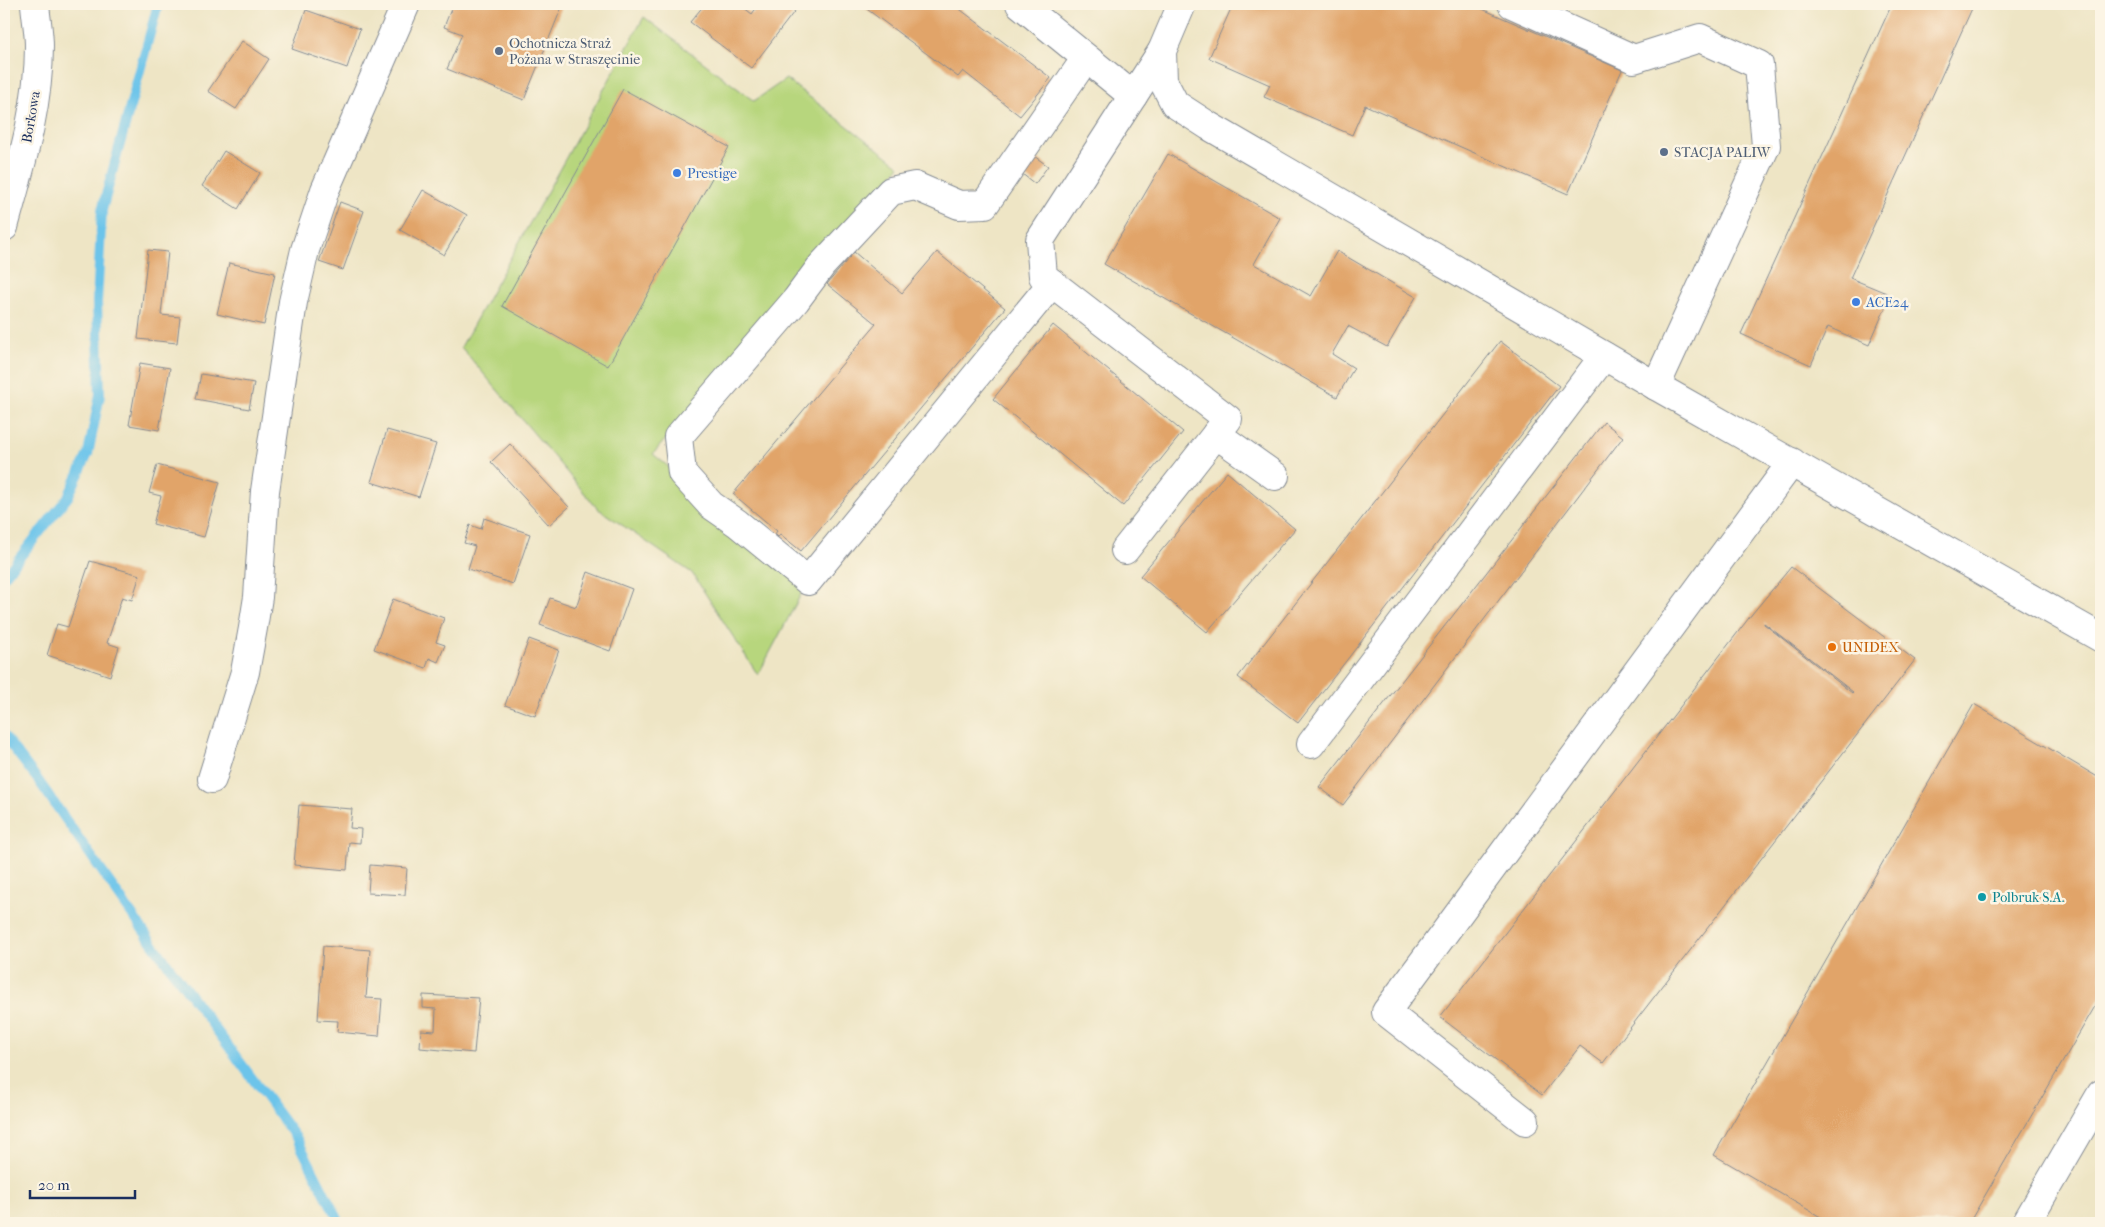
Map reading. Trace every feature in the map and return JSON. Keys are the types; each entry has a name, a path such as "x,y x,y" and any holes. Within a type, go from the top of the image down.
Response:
{"street":[{"name":"Borkowa","path":"4,228 26,145 36,93 39,45 35,4"},
{"path":"212,779 245,672 258,597 265,491 294,302 305,250 325,190 406,4"},
{"path":"1020,4 1133,96"},
{"path":"1125,550 1228,419 1043,276 1040,240 1162,51 1182,4"},
{"path":"1512,4 1634,59 1700,38 1759,65 1766,146 1656,386"},
{"path":"1162,51 1164,80 1175,104 1209,126 1656,386 2101,638"},
{"path":"1052,283 808,581 737,523 711,505 682,473 678,437 796,300 822,265 891,191 915,186 959,205 985,204 1086,58"},
{"path":"1311,744 1604,356"},
{"path":"1216,434 1275,476"},
{"path":"1526,1121 1386,1012 1792,462"},
{"path":"2026,1223 2101,1094"}],"green space":[{"path":"644,17 754,101 786,79 900,166 653,454 808,581 758,675 692,573 597,508 461,347"}],"building":[{"name":"Ochotnicza Straż Pożana w Straszęcinie","path":"453,4 563,4 524,100 447,69 462,34 444,27"},
{"path":"705,4 739,4 752,14 759,4 800,4 751,68 690,22"},
{"path":"860,4 953,4 1051,78 1020,116 963,71 958,77"},
{"path":"1233,4 1471,4 1622,70 1568,194 1365,105 1352,135 1264,97 1270,85 1209,58"},
{"path":"1892,4 1974,4 1850,278 1891,295 1869,345 1828,327 1811,365 1741,334"},
{"path":"306,10 360,29 347,68 292,49"},
{"path":"242,41 269,59 236,109 208,91"},
{"path":"623,89 729,147 608,366 502,306"},
{"path":"224,151 260,173 238,209 202,186"},
{"path":"1168,154 1280,218 1254,264 1311,296 1337,251 1416,297 1387,347 1348,326 1332,354 1354,368 1337,397 1104,264"},
{"path":"1034,156 1048,166 1035,184 1021,173"},
{"path":"423,190 467,215 444,255 400,230"},
{"path":"340,202 364,211 343,270 319,262"},
{"path":"148,250 168,252 161,315 180,317 177,343 138,339"},
{"path":"854,252 902,293 937,252 1005,308 801,551 780,534 778,537 775,534 777,531 733,494 876,324 827,284"},
{"path":"229,263 275,273 264,325 217,314"},
{"path":"1053,325 1183,432 1123,506 993,399"},
{"path":"1500,341 1559,386 1298,723 1238,677"},
{"path":"140,363 170,368 159,430 129,425"},
{"path":"201,374 254,383 249,409 196,399"},
{"path":"1604,422 1623,437 1343,805 1319,787"},
{"path":"387,430 436,444 419,497 371,482"},
{"path":"510,444 569,507 549,525 491,462"},
{"path":"157,465 220,482 204,537 153,524 161,496 149,493"},
{"path":"1227,472 1295,529 1207,632 1140,576"},
{"path":"484,518 530,534 513,584 468,569 475,546 464,543 470,525 481,529"},
{"path":"90,561 140,575 132,600 122,597 107,643 119,647 110,676 47,655 57,624 68,627"},
{"path":"1791,567 1915,660 1603,1063 1580,1046 1542,1095 1440,1017 1752,614","holes":["1764,623 1853,692 1852,693"]},
{"path":"588,572 632,589 610,651 540,625 550,598 576,607"},
{"path":"393,599 444,618 436,642 445,645 438,662 429,658 426,668 374,649"},
{"path":"529,639 559,650 535,716 505,705"},
{"name":"Polbruk S.A.","path":"1974,704 2101,779 2101,996 1969,1223 1831,1223 1714,1155"},
{"path":"299,805 352,809 350,828 361,829 360,843 349,842 347,870 294,865"},
{"path":"370,865 407,868 405,895 368,893"},
{"path":"323,946 370,950 366,998 382,999 379,1036 337,1032 338,1021 318,1020"},
{"path":"423,995 479,998 474,1053 420,1048 421,1030 435,1031 436,1009 423,1008"}],"waterway":[{"path":"4,577 68,497 88,454 100,395 97,302 102,210 158,4"},
{"path":"4,736 38,780 152,943 297,1139 338,1219 338,1223"}],"place":[{"name":"Ochotnicza Straż Pożana w Straszęcinie","path":"499,51"},
{"name":"STACJA PALIW","path":"1664,152"},
{"name":"Prestige","path":"677,173"},
{"name":"ACE24","path":"1856,302"},
{"name":"UNIDEX","path":"1832,647"},
{"name":"Polbruk S.A.","path":"1982,897"}]}
